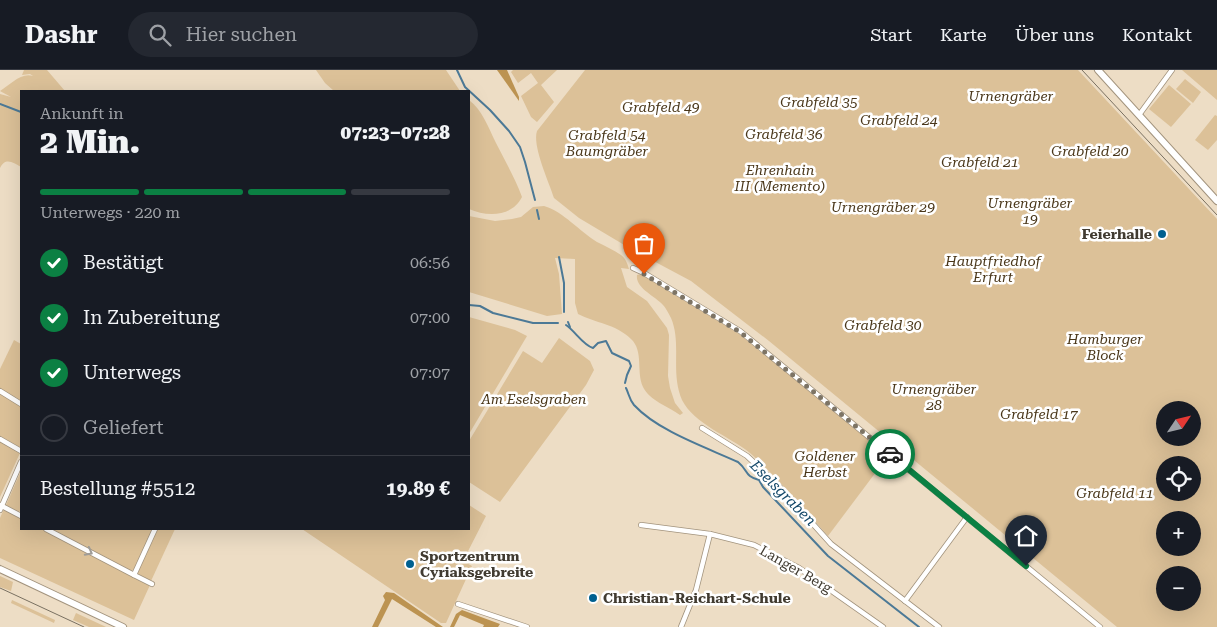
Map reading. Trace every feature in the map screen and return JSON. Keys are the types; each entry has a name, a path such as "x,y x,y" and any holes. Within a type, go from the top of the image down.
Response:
{"main road":[{"path":"1098,70 1217,201"},
{"path":"0,569 123,627"}],"street":[{"path":"1139,115 1172,70"},
{"path":"633,268 740,332 1100,627"},
{"path":"0,391 20,403"},
{"path":"702,428 747,456 776,484 831,544 939,627"},
{"path":"0,439 20,450"},
{"path":"20,464 1,507 20,516"},
{"path":"905,600 967,517"},
{"name":"Langer Berg","path":"640,525 710,534 754,545 799,568 883,627"},
{"path":"48,530 152,584"},
{"path":"134,575 156,530"},
{"path":"682,627 696,590 710,534"},
{"path":"458,604 527,627"}],"green space":[{"path":"24,70 47,70 64,90 20,90 20,166 12,162 4,162 0,168 0,94 11,97 0,91 20,77 33,76 30,74 22,75"},
{"path":"316,70 446,70 459,90 333,90 325,83"},
{"path":"513,70 557,70 541,85 554,102 537,122 531,117 521,96 538,83 531,73 518,83 511,72"},
{"name":"Hauptfriedhof Erfurt","path":"585,70 1078,70 1217,219 1217,627 1117,627 769,341 691,281 631,249 579,218 554,198 539,155 536,138 537,131"},
{"path":"1182,70 1217,70 1217,100"},
{"path":"1185,79 1201,92 1193,103 1176,89"},
{"path":"1169,85 1191,104 1171,127 1149,109"},
{"path":"470,101 485,120 522,197 518,204 506,212 491,214 470,209"},
{"path":"1215,115 1217,116 1217,140 1208,150 1195,140"},
{"path":"544,206 551,209 565,217 590,238 623,257 629,269 621,268 627,287 647,301 667,328 669,335 668,376 670,388 675,403 683,413 680,415 646,392 641,381 639,356 631,339 619,330 578,314 575,303 575,259 555,258 559,274 562,314 547,316 470,292 470,216 495,221 512,219 521,217 533,207"},
{"name":"Goldener Herbst","path":"641,274 739,334 888,456 828,536 750,453 703,423 682,400 676,369 676,338 671,318 663,305 639,284 637,275"},
{"path":"470,317 515,330 527,336 470,432"},
{"name":"Am Eselsgraben","path":"559,338 590,361 594,370 586,385 500,502 470,483 470,439 523,351 542,363"},
{"path":"14,340 20,343 20,401 0,388 0,369"},
{"path":"0,393 20,406 20,447 0,436"},
{"path":"0,441 20,453 0,497"},
{"path":"20,473 20,511 6,505"},
{"name":"Sportzentrum Cyriaksgebreite","path":"470,506 486,516 463,561 472,566 446,623 441,623 303,530 470,530"},
{"path":"4,509 20,517 20,530 44,530 150,585 134,620 0,558 0,518"},
{"path":"52,530 153,530 134,569 131,571"},
{"path":"158,530 175,530 151,581 138,575"},
{"path":"0,576 13,582 11,591 0,587"},
{"path":"12,600 55,620 54,623 11,603"},
{"path":"76,613 106,627 89,627 73,620"}],"shaded area":[{"path":"497,70 507,70 519,101"},
{"path":"386,592 394,593 443,627 436,627 392,599 378,627 372,627 385,600 383,596"},
{"path":"462,610 500,624 498,627 483,627 484,625 460,615 454,627 450,627 456,614"}],"waterway":[{"path":"457,70 468,90"},
{"path":"470,92 509,131 520,147 535,200"},
{"name":"Eselsgraben","path":"0,104 20,112"},
{"path":"537,210 539,219"},
{"path":"559,257 564,283 564,312"},
{"name":"Eselsgraben","path":"470,305 480,306 493,313 533,323 558,323"},
{"name":"Eselsgraben","path":"568,322 570,327"},
{"name":"Eselsgraben","path":"566,325 589,346 593,348 598,343 606,341 612,353 629,361 631,366 625,383"},
{"name":"Eselsgraben","path":"626,388 634,405 656,423 683,438 738,462 749,475 759,480 763,487 828,556 919,627"}],"tram line":[{"path":"1082,70 1217,215"},
{"path":"0,588 84,627"}],"way so far":[{"path":"644,274 740,332 890,454"}],"place":[{"name":"Feierhalle","path":"1162,234"},
{"name":"Sportzentrum Cyriaksgebreite","path":"410,564"},
{"name":"Christian-Reichart-Schule","path":"593,598"}],"route":[{"path":"890,454 1026,566"}],"park label":[{"name":"Urnengräber","path":"1011,96"},
{"name":"Grabfeld 35","path":"819,102"},
{"name":"Grabfeld 49","path":"661,107"},
{"name":"Grabfeld 24","path":"899,120"},
{"name":"Grabfeld 36","path":"784,134"},
{"name":"Grabfeld 54 Baumgräber","path":"607,144"},
{"name":"Grabfeld 20","path":"1090,151"},
{"name":"Grabfeld 21","path":"980,162"},
{"name":"Ehrenhain III (Memento)","path":"780,178"},
{"name":"Urnengräber 29","path":"883,207"},
{"name":"Urnengräber 19","path":"1030,212"},
{"name":"Grabfeld 30","path":"883,325"},
{"name":"Hamburger Block","path":"1105,348"},
{"name":"Urnengräber 28","path":"934,398"},
{"name":"Grabfeld 17","path":"1039,414"},
{"name":"Grabfeld 11","path":"1115,493"}]}
